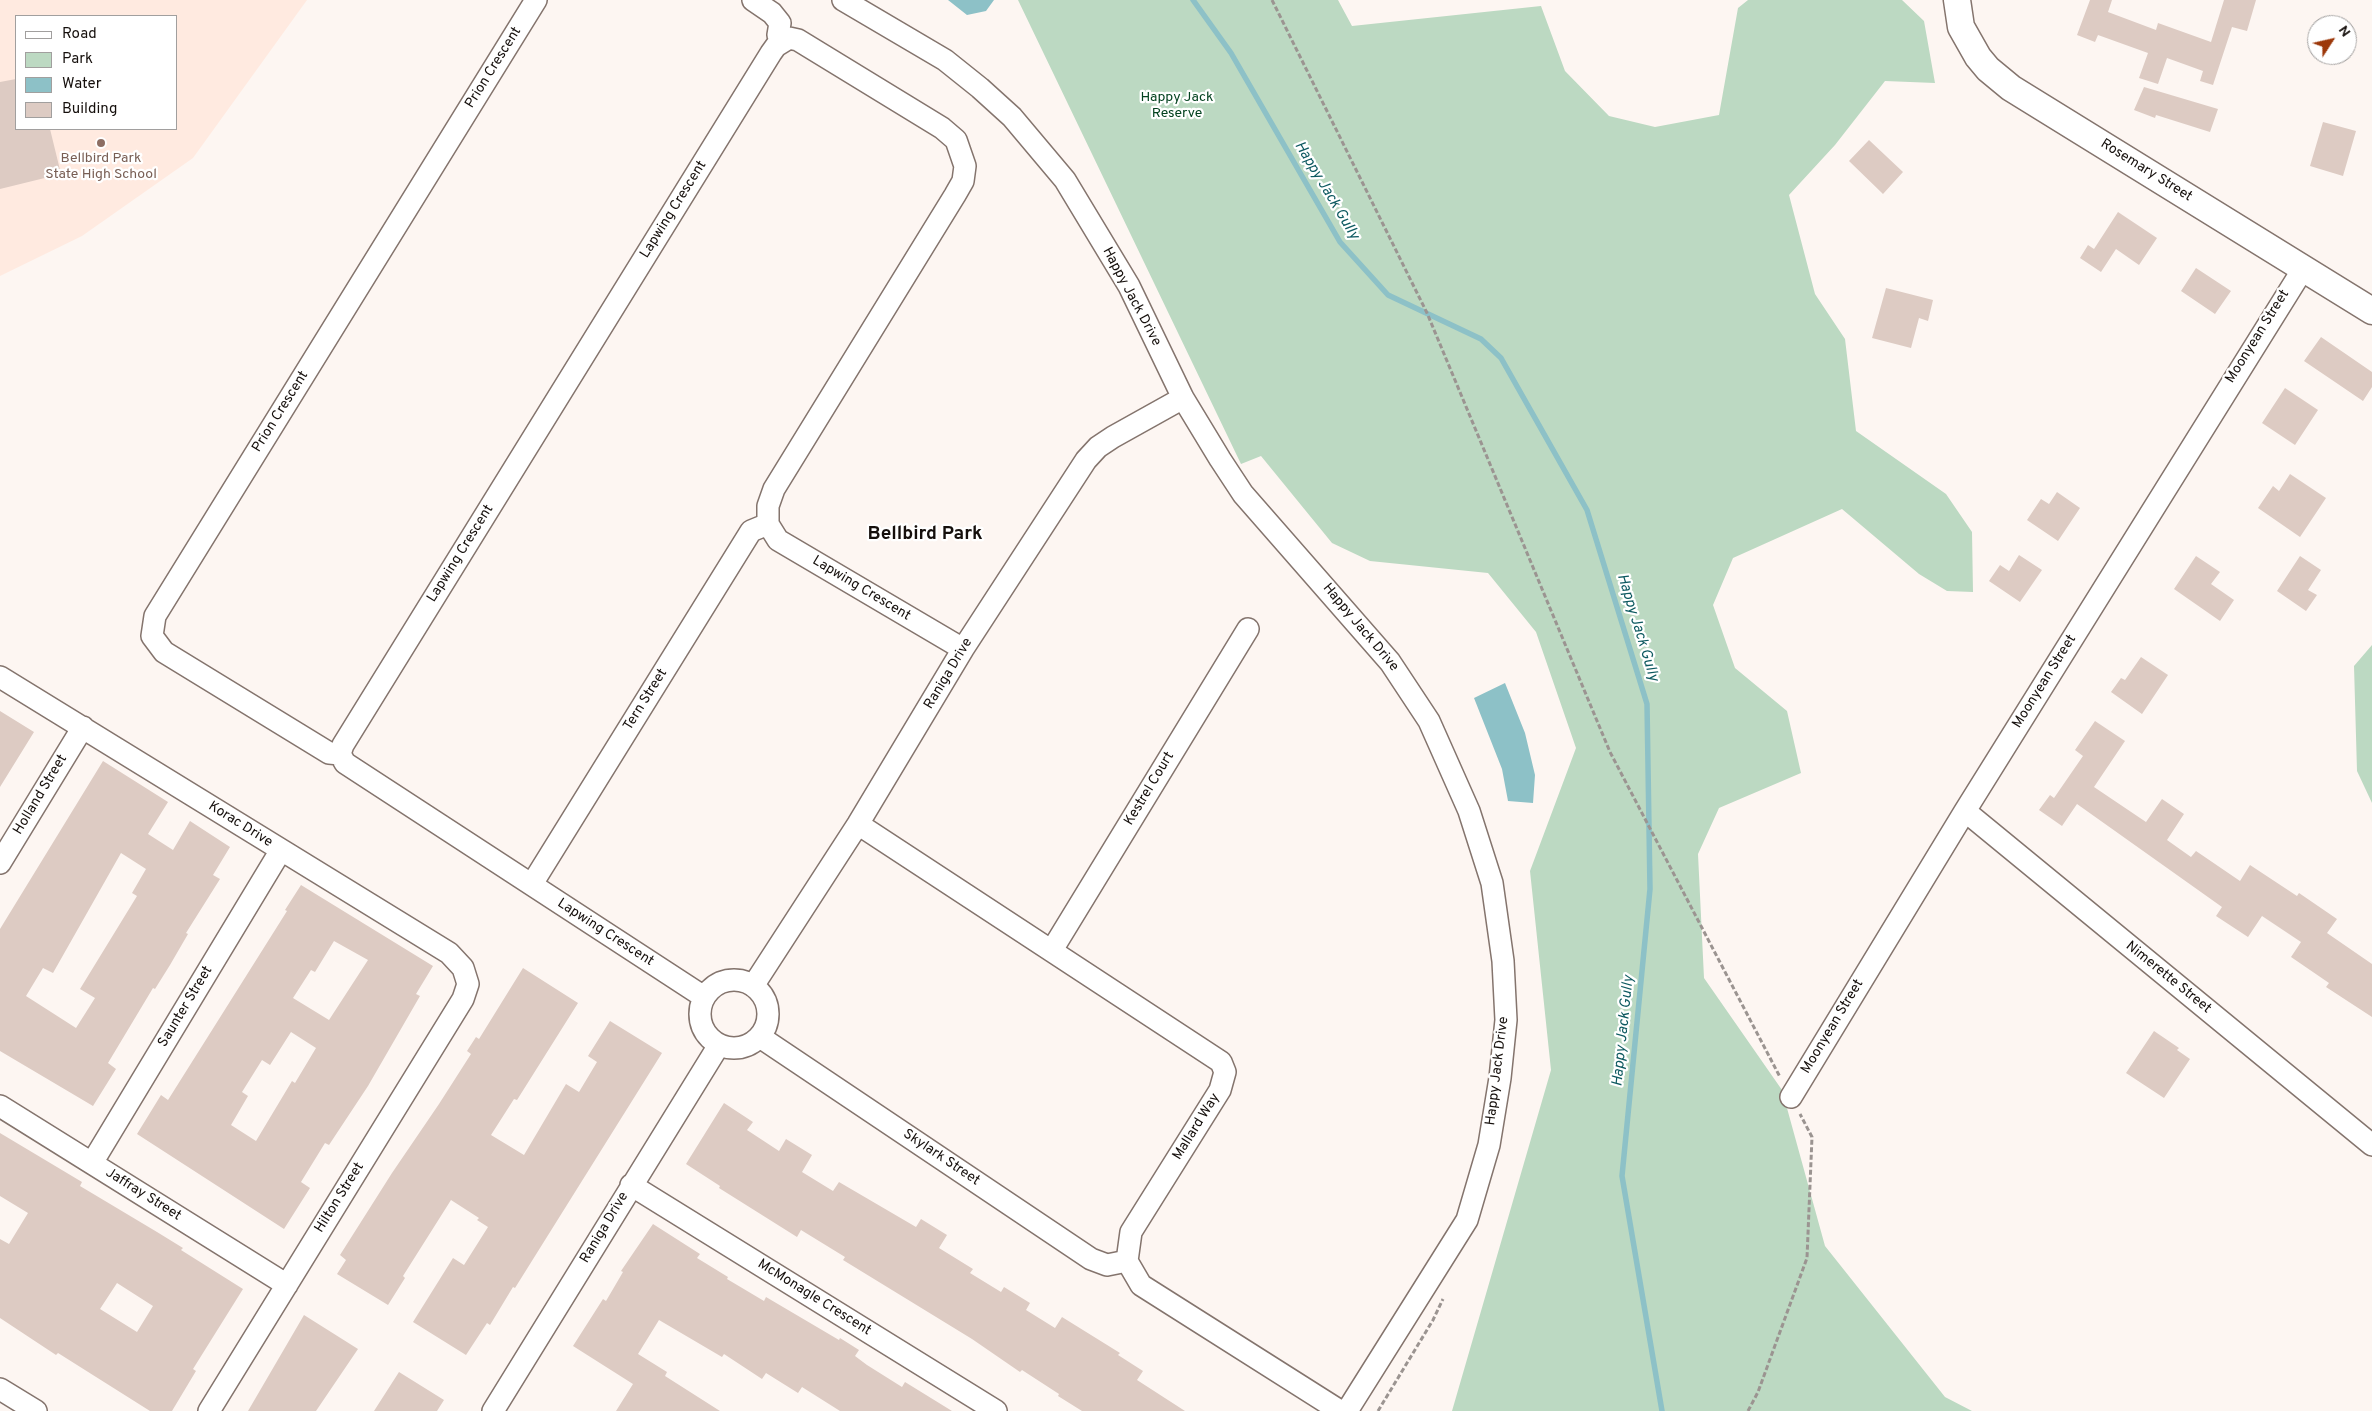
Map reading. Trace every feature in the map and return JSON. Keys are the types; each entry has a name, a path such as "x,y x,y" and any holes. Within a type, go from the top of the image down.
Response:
{"street":[{"name":"Prion Crescent","path":"340,754 329,754 164,652 152,636 155,616 536,0"},
{"path":"752,0 772,13 780,23 778,35 782,41 789,38 798,40 942,128 956,140 965,166 963,181 956,195 774,489 768,506 768,524"},
{"name":"Happy Jack Drive","path":"843,0 945,60 1012,117 1070,188 1129,286 1183,398 1243,494 1390,662 1429,721 1469,810 1492,883 1503,961 1506,1020 1500,1078 1489,1145 1468,1220 1347,1411"},
{"name":"Rosemary Street","path":"1957,0 1961,26 1969,42 1988,69 2004,82 2372,310"},
{"name":"Lapwing Crescent","path":"704,997 345,763 340,754 343,744 766,62 782,41"},
{"name":"Moonyean Street","path":"1791,1097 1965,811 2286,292 2303,269"},
{"name":"Raniga Drive","path":"753,986 858,824 963,649 1086,460 1113,437 1183,398"},
{"name":"Lapwing Crescent","path":"768,524 778,540 963,649"},
{"name":"Tern Street","path":"532,884 751,531 768,524"},
{"name":"Kestrel Court","path":"1052,950 1248,629"},
{"name":"Korac Drive","path":"0,677 448,953 464,968 468,984"},
{"name":"Holland Street","path":"0,863 83,727"},
{"name":"Nimerette Street","path":"1965,811 2372,1145"},
{"name":"Mallard Way","path":"858,824 1212,1054 1221,1062 1225,1072 1224,1082 1130,1232 1127,1261"},
{"name":"Saunter Street","path":"92,1163 281,850"},
{"path":"732,980 753,986 762,994 766,1004 768,1016 766,1027 760,1037 741,1048 719,1045 710,1039 703,1030 700,1019 704,997 711,988 732,980"},
{"name":"Hilton Street","path":"209,1411 463,998 468,984"},
{"name":"Skylark Street","path":"760,1037 1090,1258 1107,1265 1127,1261"},
{"name":"Raniga Drive","path":"494,1411 631,1185 719,1045"},
{"name":"Jaffray Street","path":"0,1106 287,1285"},
{"name":"McMonagle Crescent","path":"631,1185 996,1411"},
{"path":"1127,1261 1141,1285 1340,1411"},
{"path":"2,1394 36,1411"}],"path":[{"path":"1272,0 1427,313 1610,752 1812,1137 1807,1258 1758,1392 1748,1411"},
{"path":"1378,1411 1433,1320 1446,1294"}],"shaded area":[{"name":"Bellbird Park State High School","path":"0,0 307,0 193,158 82,236 0,276"}],"green space":[{"name":"Happy Jack Reserve","path":"1018,0 1338,0 1352,26 1541,6 1565,71 1609,116 1655,127 1719,115 1738,8 1748,0 1902,0 1924,21 1935,83 1885,81 1835,145 1789,195 1815,294 1845,339 1856,431 1946,494 1972,532 1973,592 1947,591 1919,574 1842,509 1733,558 1713,605 1735,668 1787,711 1801,773 1719,808 1698,854 1704,978 1782,1090 1825,1246 1945,1397 1972,1411 1452,1411 1551,1070 1530,871 1576,748 1536,632 1488,573 1370,561 1332,543 1261,456 1241,464"},
{"path":"2372,645 2372,803 2357,771 2354,666"}],"water":[{"path":"948,0 994,0 986,11 967,15"},
{"path":"1505,683 1525,733 1535,775 1533,803 1508,801 1502,769 1474,698"}],"building":[{"path":"2090,0 2112,0 2108,12 2156,30 2158,23 2211,42 2224,0 2256,0 2247,31 2232,27 2213,85 2200,81 2203,71 2167,58 2158,84 2139,78 2148,53 2098,35 2095,42 2077,35"},
{"path":"15,79 15,130 50,130 61,174 0,189 0,82"},
{"path":"2144,87 2218,109 2210,132 2156,115 2155,118 2134,110"},
{"path":"2323,122 2356,131 2343,176 2310,166"},
{"path":"1869,140 1903,172 1883,194 1849,161"},
{"path":"2118,212 2157,238 2139,265 2116,249 2101,272 2080,258 2088,245 2094,249"},
{"path":"2196,268 2231,291 2215,314 2181,291"},
{"path":"1886,288 1933,300 1928,321 1919,318 1911,348 1872,338"},
{"path":"2321,337 2372,372 2372,387 2363,401 2304,361"},
{"path":"2285,388 2318,410 2295,445 2262,423"},
{"path":"2290,474 2326,498 2300,537 2258,508 2273,486 2279,491"},
{"path":"2057,492 2080,508 2058,541 2027,520 2041,499 2049,504"},
{"path":"2019,555 2042,570 2020,602 1989,581 2000,565 2009,571"},
{"path":"2196,556 2220,572 2211,584 2234,600 2220,621 2174,589"},
{"path":"2300,556 2321,570 2308,590 2317,595 2306,611 2277,591"},
{"path":"2141,657 2168,675 2142,714 2111,692 2121,678 2125,680"},
{"path":"0,711 34,732 0,787"},
{"path":"2095,721 2125,741 2094,787 2146,822 2162,799 2184,814 2167,840 2191,857 2196,851 2240,881 2250,865 2297,896 2299,893 2337,919 2327,933 2372,964 2372,1017 2326,987 2329,983 2291,957 2301,942 2262,916 2248,937 2216,916 2222,907 2077,804 2062,826 2039,810 2050,795 2054,798 2083,756 2075,750"},
{"path":"103,761 168,802 148,834 173,850 190,821 230,847 213,875 220,879 186,933 188,934 170,965 155,989 153,988 108,1063 116,1069 93,1106 0,1051 0,929","holes":["121,853 146,869 132,893 137,896 80,989 95,998 76,1028 26,996 43,968 53,973"]},
{"path":"301,885 433,966 416,994 420,996 368,1086 329,1145 325,1143 301,1182 310,1188 284,1229 137,1134 161,1095 168,1100 287,911 285,910","holes":["334,941 368,960 329,1020 293,998 311,970 315,972","291,1032 316,1048 295,1083 292,1081 256,1141 231,1125 248,1096 242,1092 262,1060 270,1065"]},
{"path":"523,968 578,1003 517,1100 514,1099 491,1135 524,1155 566,1084 579,1092 597,1062 588,1056 610,1021 662,1053 515,1288 513,1287 490,1325 487,1323 466,1355 413,1322 453,1258 464,1265 488,1227 477,1220 479,1218 451,1200 403,1276 405,1278 388,1305 337,1274 346,1260 340,1255 471,1054 467,1051 476,1037 479,1039"},
{"path":"2154,1031 2179,1048 2177,1050 2190,1059 2164,1098 2126,1073"},
{"path":"724,1103 753,1122 747,1130 779,1151 786,1139 812,1155 802,1172 833,1191 839,1182 916,1227 921,1219 947,1235 939,1248 973,1269 970,1273 1001,1292 1004,1287 1030,1303 1026,1310 1055,1328 1062,1317 1120,1353 1118,1355 1143,1371 1137,1380 1185,1411 1082,1411 1022,1370 1020,1372 972,1339 843,1260 845,1257 801,1230 797,1237 719,1188 720,1186 686,1164"},
{"path":"0,1133 82,1182 80,1186 183,1248 181,1250 243,1289 193,1369 196,1371 172,1411 150,1411 58,1353 56,1355 0,1318 0,1239 9,1244 28,1213 0,1196","holes":["117,1283 153,1306 137,1332 100,1309"]},
{"path":"653,1224 700,1254 697,1258 728,1277 727,1279 764,1301 766,1297 839,1340 840,1338 859,1350 855,1356 867,1365 902,1387 905,1382 952,1411 840,1411 802,1387 798,1393 766,1373 762,1379 724,1354 722,1357 659,1320 638,1354 667,1372 665,1376 720,1411 616,1411 633,1384 573,1346 603,1299 606,1301 623,1272 621,1271"},
{"path":"304,1315 358,1349 316,1411 248,1411"},
{"path":"399,1372 444,1400 437,1411 374,1411"}],"waterway":[{"name":"Happy Jack Gully","path":"1193,0 1231,53 1340,242 1388,295 1481,339 1501,358 1587,510 1647,704 1650,889 1622,1176 1662,1411"}],"place":[{"name":"Bellbird Park State High School","path":"101,143"}],"district":[{"name":"Bellbird Park","path":"925,535"}]}
